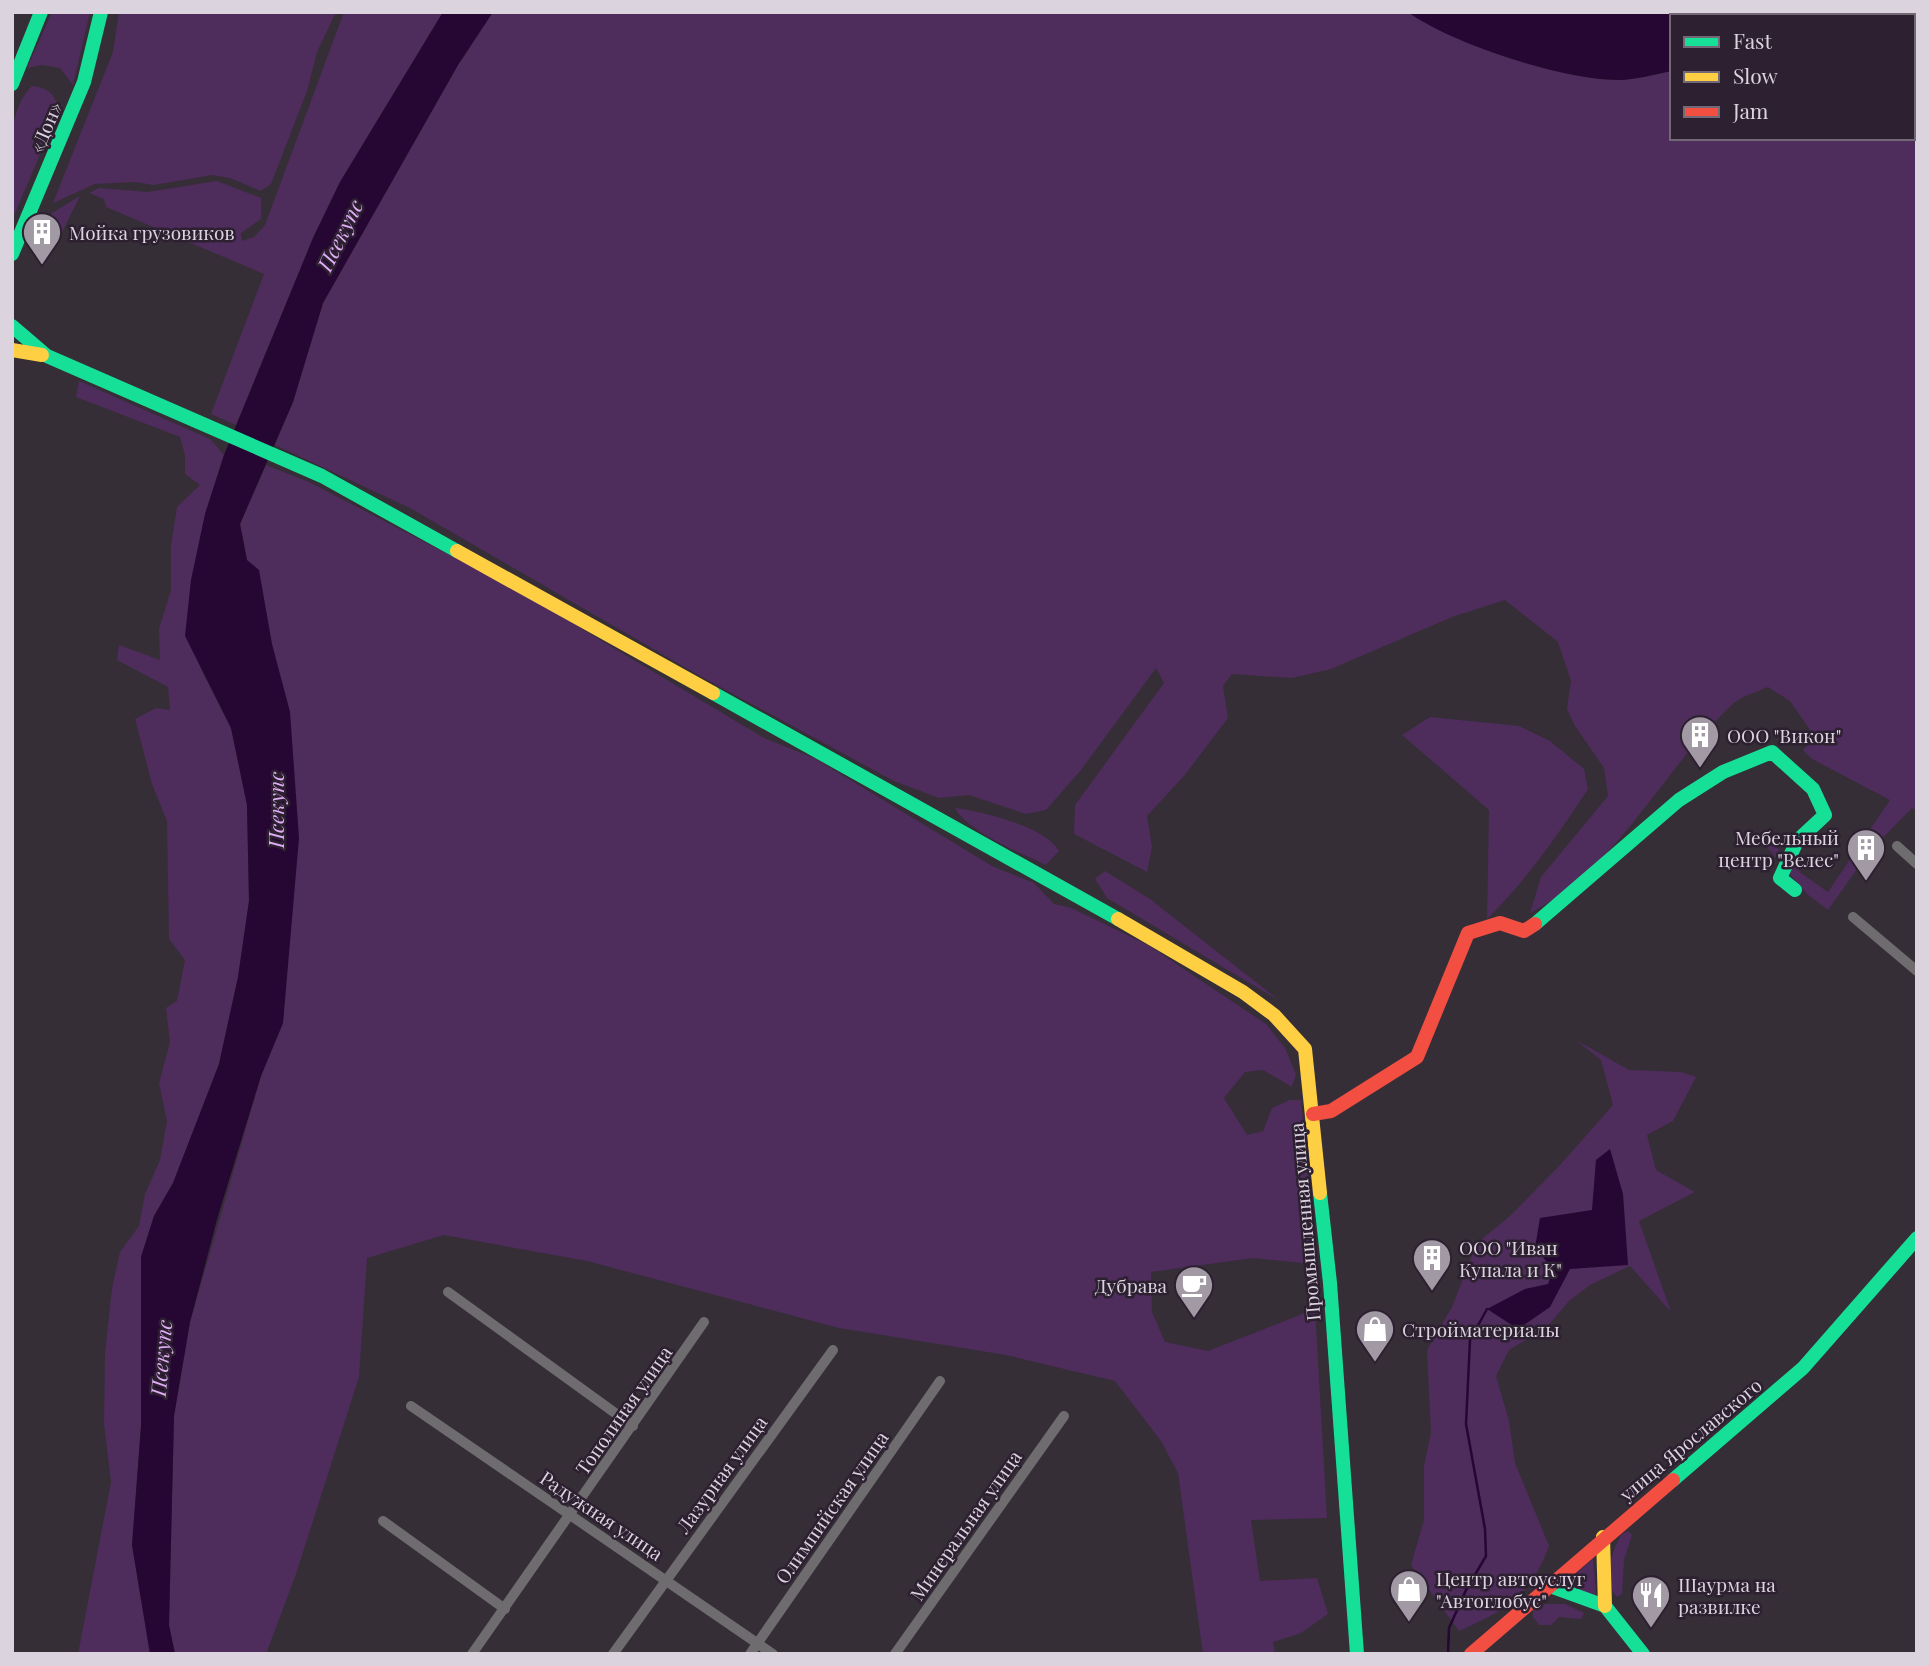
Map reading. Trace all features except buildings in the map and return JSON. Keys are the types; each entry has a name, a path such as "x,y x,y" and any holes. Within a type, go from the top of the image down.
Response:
{"main road":[{"path":"12,84 41,12"},
{"name":"«Дон»","path":"12,254 84,82 101,12"},
{"path":"12,267 19,235"},
{"path":"12,326 47,356"},
{"path":"12,350 47,356"},
{"name":"Промышленная улица","path":"47,356 199,425 322,475 1090,903 1243,992 1274,1015 1305,1049 1313,1114 1357,1654"},
{"path":"1313,1114 1331,1111 1417,1057 1468,933 1500,923 1524,931 1545,918 1643,827 1688,792 1741,761 1772,752 1813,789 1825,815 1797,841 1780,878 1795,890"},
{"name":"улица Ярославского","path":"1471,1654 1547,1585 1803,1368 1917,1238"},
{"path":"1603,1537 1605,1606"},
{"path":"1547,1585 1605,1606 1643,1654"}],"street":[{"path":"1897,846 1917,864"},
{"path":"1853,917 1917,971"},
{"path":"448,1292 633,1426"},
{"name":"Тополиная улица","path":"472,1654 704,1322"},
{"name":"Лазурная улица","path":"613,1654 833,1350"},
{"name":"Олимпийская улица","path":"750,1654 940,1381"},
{"name":"Радужная улица","path":"411,1406 773,1654"},
{"name":"Минеральная улица","path":"895,1654 1064,1416"},
{"path":"383,1521 505,1609"}],"shaded area":[{"path":"52,12 90,12 73,85 60,68 42,65 27,68"},
{"path":"119,12 336,12 317,52 307,91 271,184 261,191 230,178 212,175 154,185 134,182 95,184 53,203 113,52"},
{"path":"344,12 443,12 340,182 313,238 236,425 211,414 264,274 106,207 104,199 89,193 99,188 148,192 217,181 261,198 261,219 241,233 242,241 254,237 265,225"},
{"path":"493,12 1408,12 1427,24 1479,48 1568,74 1618,80 1670,71 1670,140 1915,140 1915,14 1795,14 1917,12 1917,811 1912,808 1870,851 1828,910 1807,894 1764,844 1768,838 1801,873 1828,892 1890,800 1812,759 1803,750 1815,737 1790,701 1768,687 1734,703 1708,729 1614,845 1589,871 1561,894 1530,913 1541,877 1608,796 1604,768 1575,726 1567,709 1571,681 1558,642 1505,600 1452,617 1331,669 1292,678 1232,674 1223,686 1228,718 1184,776 1147,816 1152,847 1147,872 1074,834 1075,805 1164,683 1156,668 1081,770 1046,810 1026,814 969,795 939,798 894,781 700,676 410,508 275,445 293,402 323,303 458,65"},
{"path":"32,86 43,88 50,93 59,110 12,220 12,131 22,99"},
{"path":"80,196 55,246 38,238 44,218"},
{"path":"79,381 210,439 224,455 205,514 202,671 231,728 247,805 249,901 238,977 219,1064 173,1183 154,1216 141,1257 141,1426 132,1545 150,1654 78,1654 111,1482 104,1424 105,1353 112,1288 120,1252 139,1226 145,1194 160,1160 167,1121 159,1083 170,1042 166,1008 177,1001 185,960 169,939 167,821 152,784 135,719 156,708 170,710 168,687 117,660 119,645 160,660 159,629 171,590 171,545 177,507 200,485 185,474 185,455 180,437 76,397"},
{"path":"266,465 309,482 517,590 764,738 814,758 992,866 1034,883 1054,904 1071,908 1148,945 1266,1024 1285,1048 1296,1074 1292,1087 1263,1070 1245,1072 1224,1098 1247,1135 1263,1131 1272,1108 1290,1100 1301,1100 1313,1229 1313,1264 1253,1258 1151,1272 1152,1312 1165,1342 1208,1351 1315,1309 1327,1518 1251,1520 1260,1581 1317,1578 1328,1614 1301,1633 1273,1642 1275,1654 1203,1654 1178,1473 1161,1441 1115,1381 1006,1355 839,1328 587,1261 444,1235 367,1258 359,1377 296,1574 266,1654 175,1654 169,1625 174,1416 190,1322 261,1076 283,1023 288,953 290,712 247,560 240,524"},
{"path":"1430,717 1519,726 1550,741 1584,769 1588,789 1541,857 1487,919 1489,810 1402,735"},
{"path":"955,808 996,817 1028,828 1052,842 1059,851 1046,865 983,833"},
{"path":"1105,871 1150,899 1280,1001 1107,898 1095,879"},
{"path":"1576,1040 1629,1070 1681,1072 1696,1077 1673,1121 1647,1135 1656,1170 1695,1192 1639,1221 1671,1312 1630,1266 1590,1285 1569,1301 1547,1327 1509,1350 1496,1376 1509,1421 1515,1463 1549,1546 1534,1578 1525,1590 1504,1608 1459,1631 1411,1565 1424,1520 1424,1466 1431,1433 1427,1350 1452,1307 1477,1243 1509,1217 1613,1105 1601,1060"},
{"path":"1628,1531 1632,1535 1624,1560 1622,1594 1617,1597 1610,1583 1610,1566 1618,1541 1622,1534"},
{"path":"1593,1559 1596,1594 1593,1596 1564,1584"},
{"path":"1546,1604 1565,1604 1584,1613 1581,1619 1559,1617 1551,1625 1539,1625 1533,1617 1533,1610"}],"water":[{"name":"Псекупс","path":"443,12 493,12 458,65 323,303 293,402 240,524 247,560 259,570 272,644 290,712 299,838 283,1023 261,1076 218,1216 190,1322 174,1416 169,1625 175,1654 150,1654 132,1545 141,1426 141,1257 154,1216 173,1183 219,1064 238,977 249,901 247,805 231,728 185,636 191,580 205,514 224,455 313,238 340,182"},
{"path":"1408,12 1798,12 1670,14 1670,71 1618,80 1539,67 1480,48 1427,24"},
{"path":"1610,1149 1623,1194 1628,1265 1570,1269 1550,1307 1518,1329 1487,1309 1525,1289 1548,1284 1553,1269 1535,1248 1540,1218 1592,1210 1596,1160"}],"waterway":[{"path":"1448,1654 1449,1628 1466,1590 1486,1556 1485,1529 1466,1424 1470,1340 1487,1309"}],"traffic: fast":[{"path":"12,84 41,12"},
{"path":"12,254 84,82 101,12"},
{"path":"12,326 47,356 322,476 457,551"},
{"path":"713,693 1118,919"},
{"path":"1535,924 1679,800 1723,772 1772,752 1813,789 1825,815 1797,841 1780,878 1795,890"},
{"path":"1320,1193 1330,1283 1357,1654"},
{"path":"1673,1480 1803,1368 1917,1238"},
{"path":"1547,1585 1605,1606 1643,1654"}],"traffic: slow":[{"path":"12,350 42,355"},
{"path":"457,551 713,693"},
{"path":"1118,919 1243,992 1274,1015 1305,1049 1320,1193"},
{"path":"1603,1537 1605,1606"}],"traffic: jam":[{"path":"1313,1114 1331,1111 1417,1057 1468,933 1500,923 1524,931 1535,924"},
{"path":"1471,1654 1673,1480"}],"place":[{"name":"Мойка грузовиков","path":"42,266"},
{"name":"ООО \"Викон\"","path":"1700,769"},
{"name":"Мебельный центр \"Велес\"","path":"1866,882"},
{"name":"ООО \"Иван Купала и К\"","path":"1432,1292"},
{"name":"Дубрава","path":"1194,1319"},
{"name":"Стройматериалы","path":"1375,1363"},
{"name":"Центр автоуслуг \"Автоглобус\"","path":"1409,1623"},
{"name":"Шаурма на развилке","path":"1651,1629"}]}
